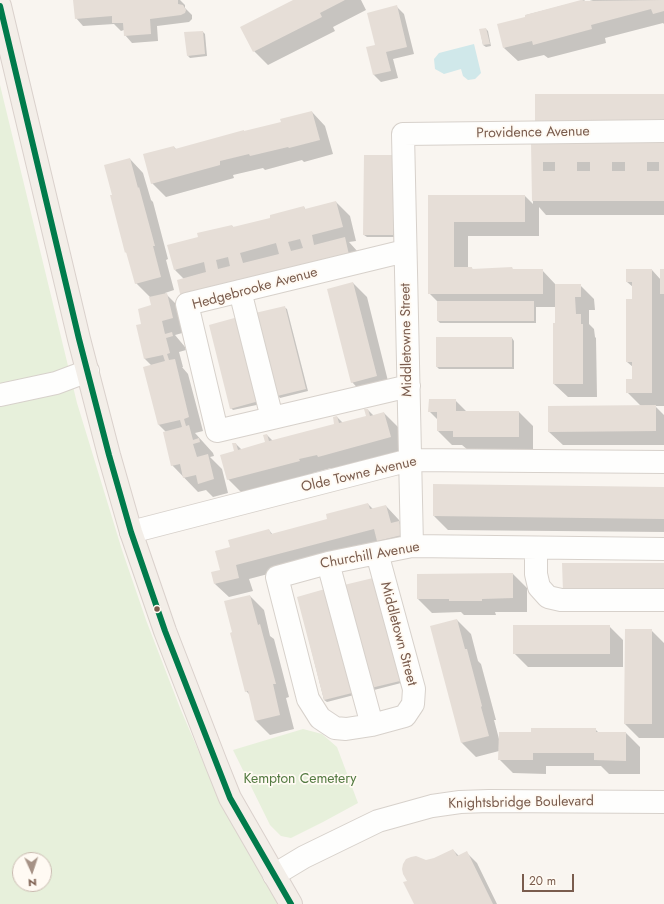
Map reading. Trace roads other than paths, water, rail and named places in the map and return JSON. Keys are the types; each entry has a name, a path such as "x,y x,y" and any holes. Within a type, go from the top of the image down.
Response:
{"main road":[{"path":"0,6 109,455 131,532 166,631 230,798 291,904"}],"street":[{"name":"Providence Avenue","path":"403,134 664,132"},
{"name":"Middletowne Street","path":"403,134 412,546"},
{"name":"Hedgebrooke Avenue","path":"406,251 186,304 217,431 409,386"},
{"path":"240,291 272,418"},
{"path":"0,395 56,383 88,370"},
{"name":"Olde Towne Avenue","path":"131,532 410,460 664,462"},
{"name":"Churchill Avenue","path":"277,576 328,563 412,546 664,550"},
{"path":"536,548 536,574 539,587 548,597 562,600 664,600"},
{"name":"Middletown Street","path":"277,576 308,699 315,712 320,718 335,728 346,729 372,725 405,716 413,704 414,689 377,553"},
{"path":"328,563 372,725"},
{"name":"Knightsbridge Boulevard","path":"274,875 304,857 378,821 432,806 460,802 489,801 664,802"}],"water":[{"path":"474,44 481,73 475,79 468,80 463,76 461,69 444,74 435,69 434,59 439,53"}],"park label":[{"name":"Kempton Cemetery","path":"300,780"}]}
